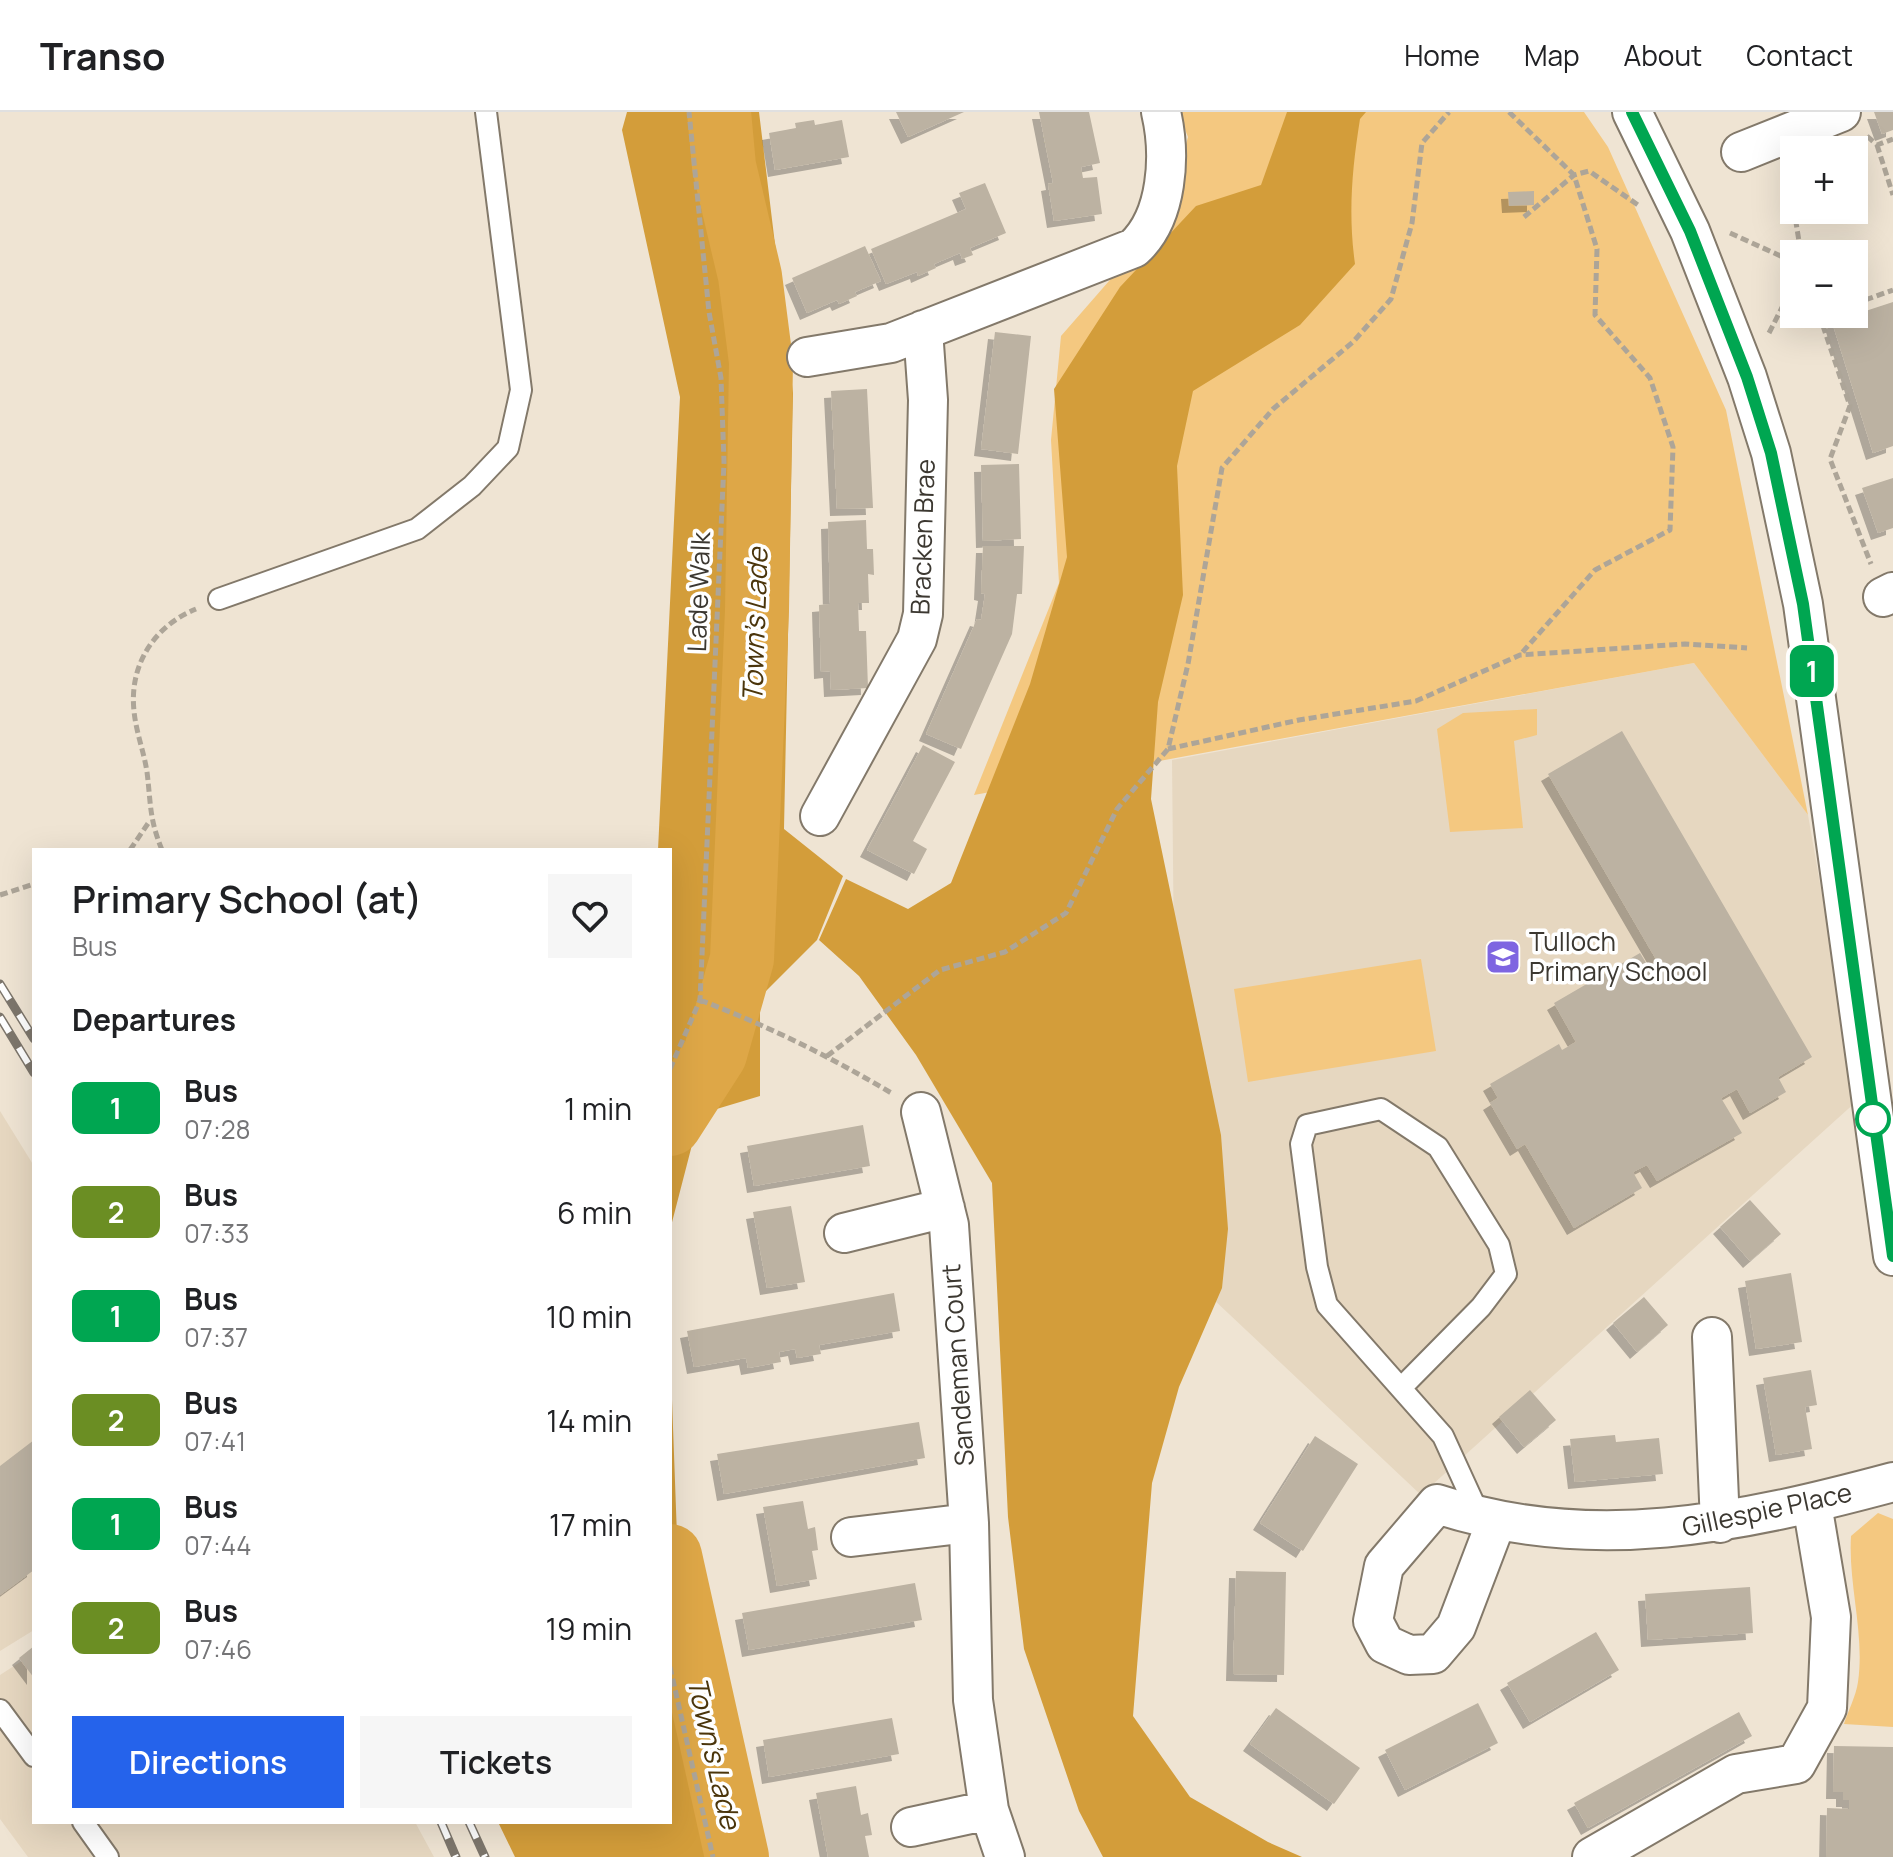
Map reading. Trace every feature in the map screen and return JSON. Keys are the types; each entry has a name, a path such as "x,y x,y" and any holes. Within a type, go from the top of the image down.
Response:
{"street":[{"path":"807,357 891,343 1125,253 1143,240 1157,221 1165,140 1161,112"},
{"path":"1632,112 1682,218 1747,377 1771,453 1803,604 1882,1094 1893,1256"},
{"path":"1783,136 1841,112"},
{"path":"1741,152 1780,137"},
{"name":"Bracken Brae","path":"820,816 917,639 923,614 928,400 923,330"},
{"name":"Sandeman Court","path":"921,1112 945,1208 969,1523 973,1700 989,1810 1005,1857"},
{"path":"844,1233 945,1208"},
{"path":"1712,1337 1720,1523"},
{"name":"Gillespie Place","path":"1488,1520 1597,1529 1669,1530 1812,1504 1893,1482"},
{"path":"1592,1857 1736,1774 1796,1764 1827,1708 1831,1617 1812,1504"},
{"path":"851,1537 969,1523"},
{"path":"911,1827 989,1810"}],"lane":[{"path":"219,599 417,529 472,486 508,448 521,390 486,112"},
{"path":"1401,1388 1481,1307 1506,1274 1499,1245 1438,1147 1381,1109 1307,1125 1301,1144 1317,1267 1327,1305 1443,1436 1488,1520"},
{"path":"0,1710 32,1753"},
{"path":"84,1824 108,1857"}],"path":[{"name":"Lade Walk","path":"672,1064 700,1000 724,462 721,378 709,312 689,112"},
{"path":"827,1056 940,970 1005,952 1066,913 1117,809 1168,749 1188,664 1222,468 1273,409 1353,342 1391,299 1412,223 1422,143 1449,112"},
{"path":"1509,112 1574,175 1597,249 1595,315 1650,378 1673,447 1670,530 1595,570 1520,655"},
{"path":"1877,145 1893,195"},
{"path":"1524,217 1574,175 1589,171 1634,205 1740,235 1780,255"},
{"path":"1868,299 1893,290"},
{"path":"1825,328 1850,406 1830,459 1888,594"},
{"path":"161,848 150,821 147,772 133,710 136,674 150,642 174,618 219,599"},
{"path":"1168,749 1299,720 1416,701 1520,655 1685,644 1747,648"},
{"path":"131,848 150,821"},
{"path":"0,895 32,885"},
{"path":"700,1000 827,1056 921,1112"},
{"path":"672,1676 713,1857"}],"shaded area":[{"path":"627,112 759,112 793,393 784,829 843,876 817,940 760,997 760,1096 700,1114 672,1222 672,848 658,848 680,397 622,130"},
{"path":"1178,112 1584,112 1608,147 1726,410 1808,815 1694,663 974,795 1059,583 1051,440 1061,336 1164,218 1188,137"},
{"path":"1287,112 1366,112 1360,119 1353,174 1351,209 1355,264 1300,325 1193,391 1177,466 1183,595 1158,702 1151,799 1221,1135 1228,1229 1222,1288 1179,1387 1152,1483 1133,1716 1190,1797 1268,1842 1302,1857 1103,1857 1079,1811 1024,1649 1008,1517 992,1183 916,1055 859,976 819,940 846,879 908,909 951,883 1030,684 1067,557 1054,389 1120,287 1196,206 1261,185"},
{"name":"Tulloch Primary School","path":"1694,663 1808,815 1858,1100 1421,1495 1177,1265 1172,760"},
{"path":"1537,709 1537,735 1514,741 1523,828 1450,832 1437,729 1463,713"},
{"path":"1421,959 1436,1051 1248,1082 1234,989"},
{"path":"0,1111 32,1163 32,1631 0,1651"},
{"path":"672,1400 677,1536 758,1857 515,1857 499,1824 672,1824"},
{"path":"1878,1513 1893,1519 1893,1727 1844,1724 1857,1687 1860,1664 1851,1536"},
{"path":"32,1654 32,1824 416,1824 434,1857 28,1857 0,1819 0,1675"}],"building":[{"path":"896,112 964,112 908,137"},
{"path":"1039,112 1089,112 1100,163 1081,167 1083,178 1097,177 1102,214 1054,221 1048,184 1053,183"},
{"path":"1874,112 1893,112 1893,130 1882,134"},
{"path":"814,120 815,125 842,120 849,157 775,170 769,133 796,128 795,123"},
{"path":"985,183 1006,233 970,248 973,255 962,259 960,253 934,264 936,268 918,276 917,272 886,284 871,249 966,209 959,193"},
{"path":"1534,191 1534,205 1509,206 1508,192"},
{"path":"865,246 881,281 855,292 857,296 839,304 837,300 807,313 792,278"},
{"path":"1893,302 1893,446 1873,453 1834,328 1868,328 1868,310"},
{"path":"995,332 1031,336 1018,454 981,449"},
{"path":"867,389 873,508 837,509 831,391"},
{"path":"1019,464 1021,539 983,541 981,465"},
{"path":"1893,478 1893,528 1878,533 1862,488"},
{"path":"866,520 867,549 873,549 874,575 868,574 869,603 858,603 859,631 866,631 868,688 831,690 830,671 821,672 819,605 830,604 828,522"},
{"path":"983,546 1024,546 1022,594 1017,594 1012,634 961,749 926,734 977,619 981,620 985,594 981,593"},
{"path":"1622,731 1812,1057 1778,1077 1786,1092 1750,1113 1737,1089 1721,1098 1742,1133 1657,1181 1647,1165 1633,1172 1642,1188 1574,1228 1525,1144 1517,1149 1490,1103 1498,1098 1490,1084 1559,1044 1562,1050 1576,1042 1554,1003 1640,953 1648,966 1657,961 1548,774"},
{"path":"923,745 955,762 913,841 927,849 914,874 867,850"},
{"path":"863,1125 870,1166 754,1186 747,1146"},
{"path":"1750,1200 1781,1234 1750,1261 1720,1227"},
{"path":"791,1206 805,1282 767,1288 753,1212"},
{"path":"1791,1273 1802,1342 1756,1349 1745,1281"},
{"path":"894,1293 900,1331 819,1345 821,1354 797,1358 795,1349 779,1352 781,1362 748,1368 746,1358 694,1367 687,1331"},
{"path":"1644,1297 1668,1325 1637,1352 1613,1323"},
{"path":"1811,1370 1817,1405 1805,1407 1812,1449 1776,1455 1763,1378"},
{"path":"1530,1390 1556,1420 1524,1447 1499,1417"},
{"path":"919,1422 925,1458 724,1494 717,1454"},
{"path":"1615,1435 1616,1442 1659,1438 1663,1474 1575,1482 1570,1439"},
{"path":"1315,1436 1358,1464 1303,1551 1260,1523"},
{"path":"32,1442 32,1571 0,1595 0,1466"},
{"path":"803,1501 808,1529 815,1527 818,1550 812,1551 817,1579 777,1586 763,1507"},
{"path":"1236,1571 1286,1572 1284,1675 1233,1674"},
{"path":"915,1583 922,1620 749,1650 742,1613"},
{"path":"1750,1587 1753,1633 1648,1640 1645,1594"},
{"path":"1596,1632 1619,1670 1530,1722 1507,1683"},
{"path":"32,1648 32,1675 19,1658"},
{"path":"1478,1703 1498,1743 1405,1790 1385,1750"},
{"path":"1276,1708 1360,1768 1334,1804 1250,1744"},
{"path":"1739,1712 1752,1736 1588,1828 1574,1803"},
{"path":"892,1718 899,1754 769,1777 763,1740"},
{"path":"1834,1746 1893,1747 1893,1857 1826,1857 1827,1808 1849,1809 1849,1800 1843,1800 1843,1792 1833,1792"},
{"path":"856,1786 861,1815 868,1813 872,1835 865,1836 869,1857 828,1857 816,1793"}],"waterway":[{"name":"Town's Lade","path":"672,1121 715,1054 742,959 757,610 761,362 750,276 724,166 719,112"},
{"name":"Town's Lade","path":"672,1565 737,1857"}],"railway":[{"path":"0,984 32,1036"},
{"path":"0,1017 32,1070"},
{"path":"442,1824 456,1857"},
{"path":"470,1824 485,1857"}],"bus line":[{"name":"1","path":"1632,112 1690,231 1747,377 1771,453 1803,604 1893,1256"}],"place":[{"name":"Tulloch Primary School","path":"1503,957"}]}
